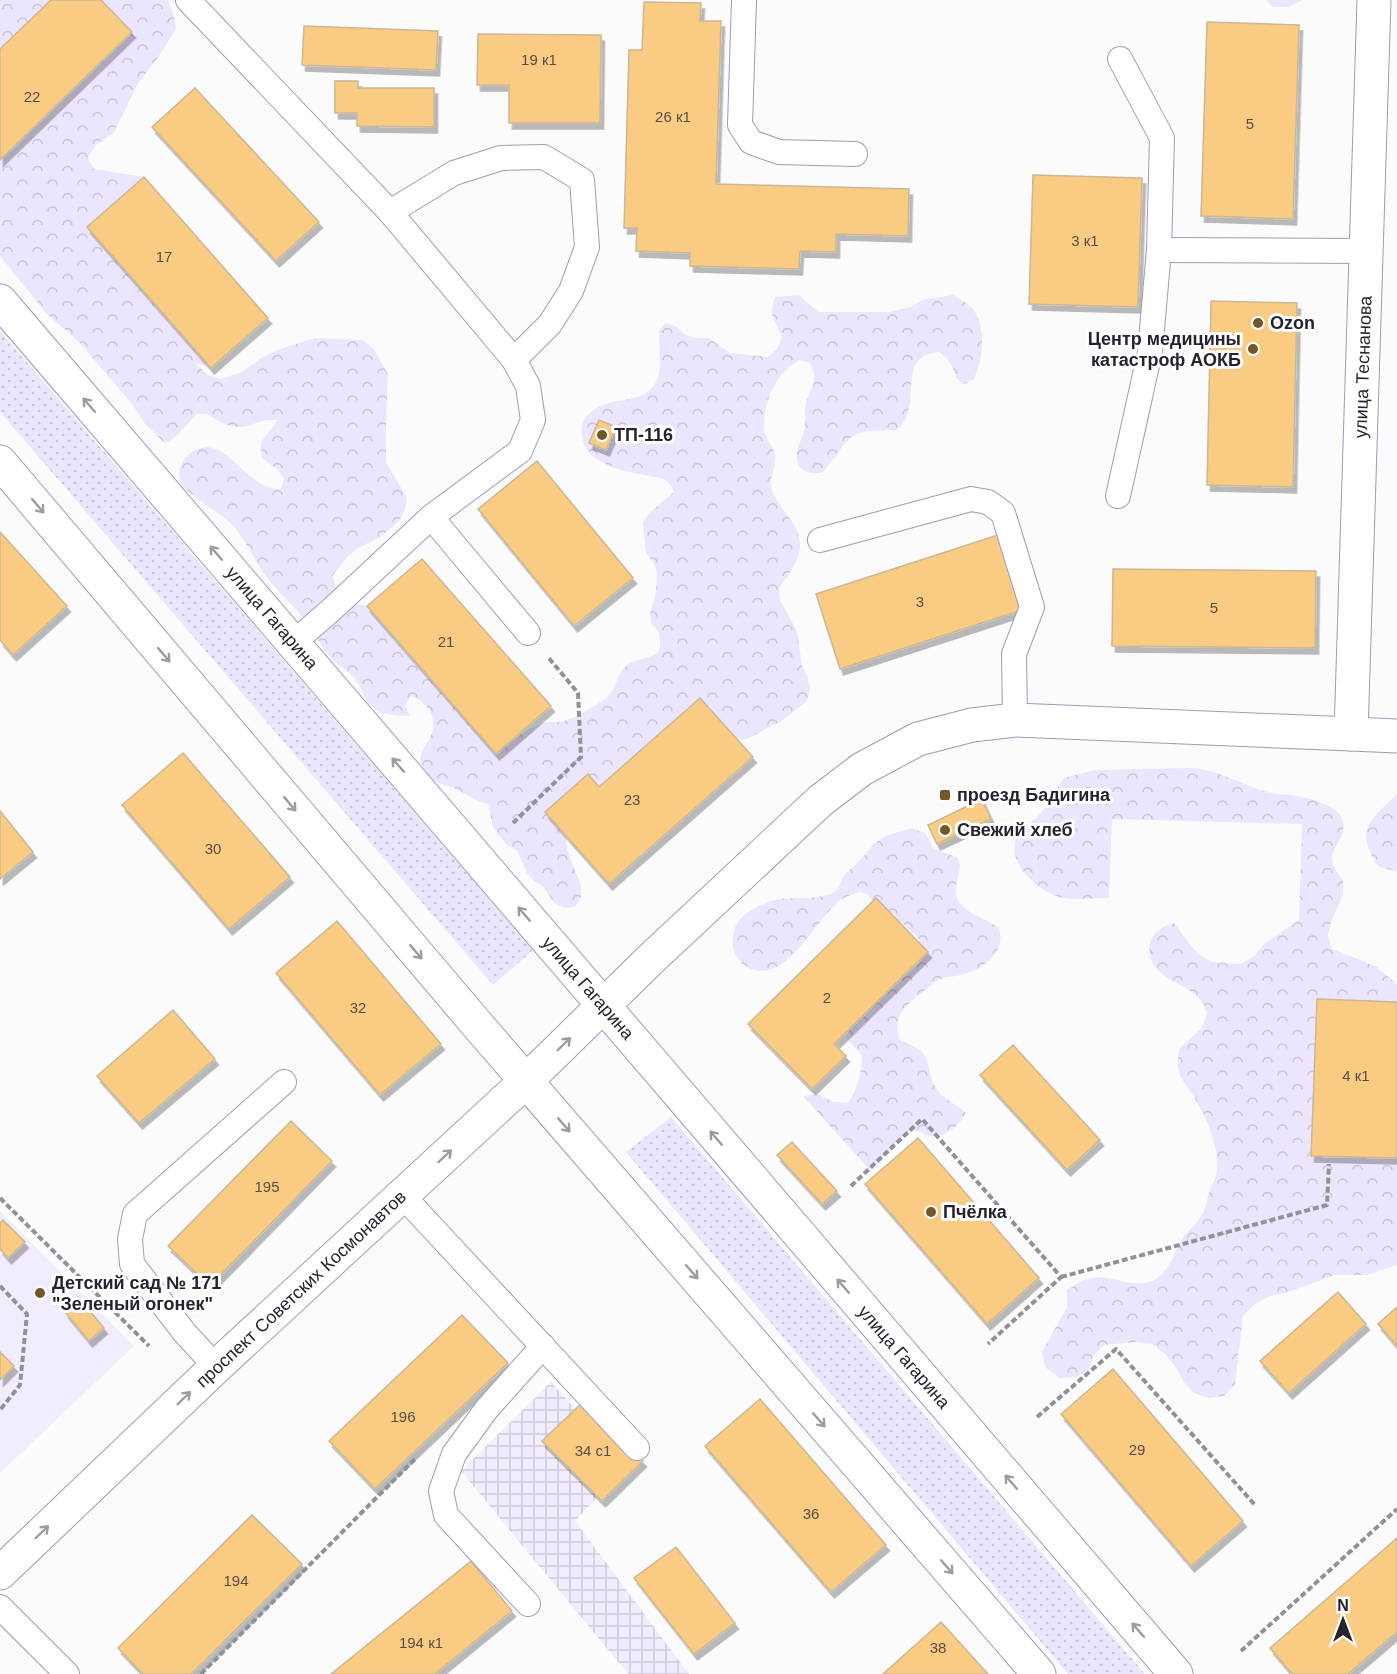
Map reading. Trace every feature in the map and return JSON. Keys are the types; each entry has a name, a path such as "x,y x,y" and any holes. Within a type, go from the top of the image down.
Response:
{"main road":[{"name":"улица Теснанова","path":"1351,734 1374,0"},
{"name":"улица Гагарина","path":"0,301 1176,1674"},
{"path":"0,462 526,1081 1039,1674"},
{"path":"603,1006 811,809 862,769 918,739 972,725 1015,720 1397,736"},
{"name":"проспект Советских Космонавтов","path":"0,1573 216,1367 526,1081 603,1006"}],"lane":[{"path":"188,0 390,212 514,360 528,386 533,420 520,451 430,518 293,643"},
{"path":"744,0 740,124 751,142 779,152 855,154"},
{"path":"1118,496 1150,352 1159,250 1162,138 1120,59"},
{"path":"390,212 454,173 501,158 544,157 582,180 587,247 571,291 550,324 514,360"},
{"path":"1159,250 1366,251"},
{"path":"820,540 971,499 988,502 1003,513 1032,607 1014,654 1015,720"},
{"path":"430,518 528,633"},
{"path":"216,1367 184,1332 132,1264 130,1239 135,1214 284,1082"},
{"path":"402,1196 637,1448"},
{"path":"528,1604 447,1515 441,1491 454,1454 486,1410 543,1346"},
{"path":"0,1607 67,1674"}],"path":[{"path":"513,824 581,757 578,693 528,633"},
{"path":"851,1186 922,1119 1061,1277"},
{"path":"988,1344 1061,1277 1327,1205 1329,1164"},
{"path":"0,1198 149,1346"},
{"path":"0,1286 27,1314 20,1385 0,1410"},
{"path":"1037,1417 1116,1349 1255,1505"},
{"path":"201,1674 417,1457"},
{"path":"1241,1651 1397,1509"}],"shaded area":[{"name":"Детский сад № 171 \"Зеленый огонек\"","path":"0,1211 134,1346 0,1473"},
{"path":"551,1382 626,1466 575,1521 689,1674 628,1674 461,1471"}],"green space":[{"path":"0,0 168,0 176,29 139,82 114,132 95,146 88,158 94,169 144,177 87,227 211,368 194,362 208,375 220,379 242,372 261,358 315,338 362,340 373,348 388,374 386,462 407,498 400,520 380,537 348,556 333,575 336,589 348,600 367,606 496,754 513,739 533,727 547,722 564,721 606,698 625,667 659,652 660,636 651,623 650,613 656,593 657,572 646,553 643,523 649,513 674,492 670,484 663,479 612,467 595,458 584,445 582,430 586,417 597,408 639,396 648,392 655,384 660,368 659,331 666,323 677,327 685,335 709,338 730,353 768,357 777,349 782,337 772,314 775,297 799,295 818,312 889,312 911,307 922,300 953,295 973,309 982,334 980,362 974,379 964,384 956,378 950,363 939,352 927,355 919,360 914,368 909,408 905,420 897,430 867,431 852,437 823,472 812,473 804,470 800,467 797,458 805,427 805,407 814,381 810,363 800,360 784,372 778,380 766,409 764,429 775,454 772,490 799,536 800,549 796,561 779,588 780,600 797,631 802,666 808,677 810,689 807,701 780,722 746,739 736,740 599,787 587,775 546,812 566,836 567,850 581,885 581,897 575,907 565,908 554,903 543,886 527,873 517,851 507,845 493,827 488,804 439,783 432,779 423,768 421,755 433,728 431,713 425,704 411,696 405,705 410,716 385,713 371,706 355,679 331,658 305,620 269,580 234,527 191,494 181,483 179,474 183,462 192,452 204,447 215,449 226,455 256,481 268,487 281,489 284,479 278,470 262,458 261,451 262,441 277,420 238,427 216,420 208,414 197,414 173,439 164,443 144,422 132,404 80,343 46,313 0,256"},
{"path":"1266,0 1303,0 1288,7 1273,7"},
{"path":"0,331 533,950 493,985 0,412"},
{"path":"1189,768 1211,771 1273,794 1311,799 1339,813 1342,818 1342,835 1333,853 1332,861 1343,880 1343,895 1328,935 1332,949 1375,966 1397,984 1397,1265 1367,1275 1335,1275 1270,1296 1256,1303 1243,1316 1235,1385 1224,1396 1209,1398 1194,1393 1164,1353 1151,1344 1136,1342 1104,1345 1093,1356 1089,1370 1076,1377 1059,1378 1045,1367 1042,1352 1067,1307 1067,1291 1080,1282 1092,1278 1103,1278 1144,1283 1154,1280 1164,1272 1182,1239 1202,1215 1216,1176 1217,1155 1212,1134 1178,1069 1179,1049 1202,1028 1207,1012 1202,1002 1190,990 1157,970 1150,954 1151,939 1159,930 1174,923 1191,946 1201,956 1212,962 1241,964 1254,956 1264,944 1299,920 1302,824 1112,819 1109,898 1063,898 1045,891 1021,868 1014,849 1020,831 1042,812 1064,778 1095,770"},
{"path":"1397,794 1397,872 1378,866 1367,843 1366,834 1368,826 1379,811"},
{"path":"912,828 925,833 933,848 956,857 960,864 956,889 958,900 967,910 999,928 999,946 990,960 982,966 965,974 945,977 935,982 906,1006 897,1024 900,1040 925,1055 939,1093 966,1113 952,1130 939,1136 926,1135 919,1131 902,1137 882,1160 869,1169 803,1096 818,1094 833,1102 848,1103 859,1080 862,1055 847,1039 849,1026 919,963 923,956 923,949 917,936 900,921 881,910 867,894 860,892 839,901 787,960 768,970 756,970 739,960 734,951 734,931 739,921 747,913 763,904 777,899 829,895 838,888 846,873 874,844 887,836"},
{"path":"671,1117 1145,1674 1068,1674 626,1152"}],"building":[{"path":"51,0 101,0 132,32 0,160 0,49"},
{"path":"644,2 701,3 700,21 721,21 716,184 909,189 908,236 836,234 836,252 800,251 799,269 690,266 690,253 636,251 637,228 624,228 629,50 642,50"},
{"path":"1207,22 1299,25 1293,219 1201,216"},
{"path":"304,26 438,31 436,70 302,65"},
{"path":"478,34 601,35 600,123 509,123 509,85 477,85"},
{"path":"335,81 358,81 358,88 434,88 434,127 357,126 357,113 335,113"},
{"path":"195,88 319,222 276,261 152,127"},
{"path":"1033,175 1142,178 1138,307 1029,304"},
{"path":"144,177 268,318 211,368 87,227"},
{"name":"Центр медицины катастроф АОКБ","path":"1211,301 1297,303 1293,487 1207,485"},
{"name":"ТП-116","path":"599,420 616,427 606,450 589,443"},
{"path":"537,461 633,578 574,626 478,509"},
{"path":"0,532 67,606 13,655 0,640"},
{"path":"1001,534 1025,609 840,669 816,594"},
{"path":"422,559 551,706 496,754 367,606"},
{"path":"1113,569 1316,571 1315,648 1112,646"},
{"path":"700,698 753,757 609,884 545,812 588,774 599,787"},
{"path":"183,753 290,877 229,929 122,805"},
{"path":"982,799 991,819 937,844 928,825"},
{"path":"0,811 33,852 0,879"},
{"path":"876,898 928,952 834,1044 846,1056 812,1089 748,1024"},
{"path":"337,921 441,1044 380,1095 276,973"},
{"path":"1317,999 1397,1002 1397,1158 1311,1156"},
{"path":"173,1010 215,1059 139,1123 97,1076"},
{"path":"1013,1045 1100,1140 1067,1170 980,1075"},
{"path":"291,1121 332,1161 210,1286 168,1246"},
{"path":"918,1138 1039,1278 987,1324 865,1184"},
{"path":"792,1142 837,1191 822,1204 777,1155"},
{"path":"3,1220 25,1242 8,1258 0,1249 0,1223"},
{"path":"1338,1292 1366,1324 1289,1393 1260,1361"},
{"path":"78,1297 104,1328 89,1341 65,1312"},
{"path":"1397,1307 1397,1346 1378,1324"},
{"path":"462,1315 508,1363 375,1489 329,1441"},
{"path":"0,1352 14,1366 0,1380"},
{"path":"1113,1369 1243,1521 1191,1566 1061,1414"},
{"path":"760,1399 886,1545 831,1592 705,1446"},
{"path":"584,1401 643,1461 602,1501 542,1441"},
{"path":"252,1515 302,1564 191,1674 143,1674 118,1648"},
{"path":"1397,1538 1397,1632 1348,1674 1292,1674 1270,1648"},
{"path":"676,1547 735,1623 694,1654 634,1578"},
{"path":"471,1561 512,1611 435,1674 331,1674"},
{"path":"941,1622 988,1674 883,1674"}],"place":[{"name":"Ozon","path":"1258,323"},
{"name":"Центр медицины катастроф АОКБ","path":"1253,349"},
{"name":"ТП-116","path":"602,435"},
{"name":"проезд Бадигина","path":"945,795"},
{"name":"Свежий хлеб","path":"945,830"},
{"name":"Пчёлка","path":"931,1212"},
{"name":"Детский сад № 171 \"Зеленый огонек\"","path":"40,1293"}]}
